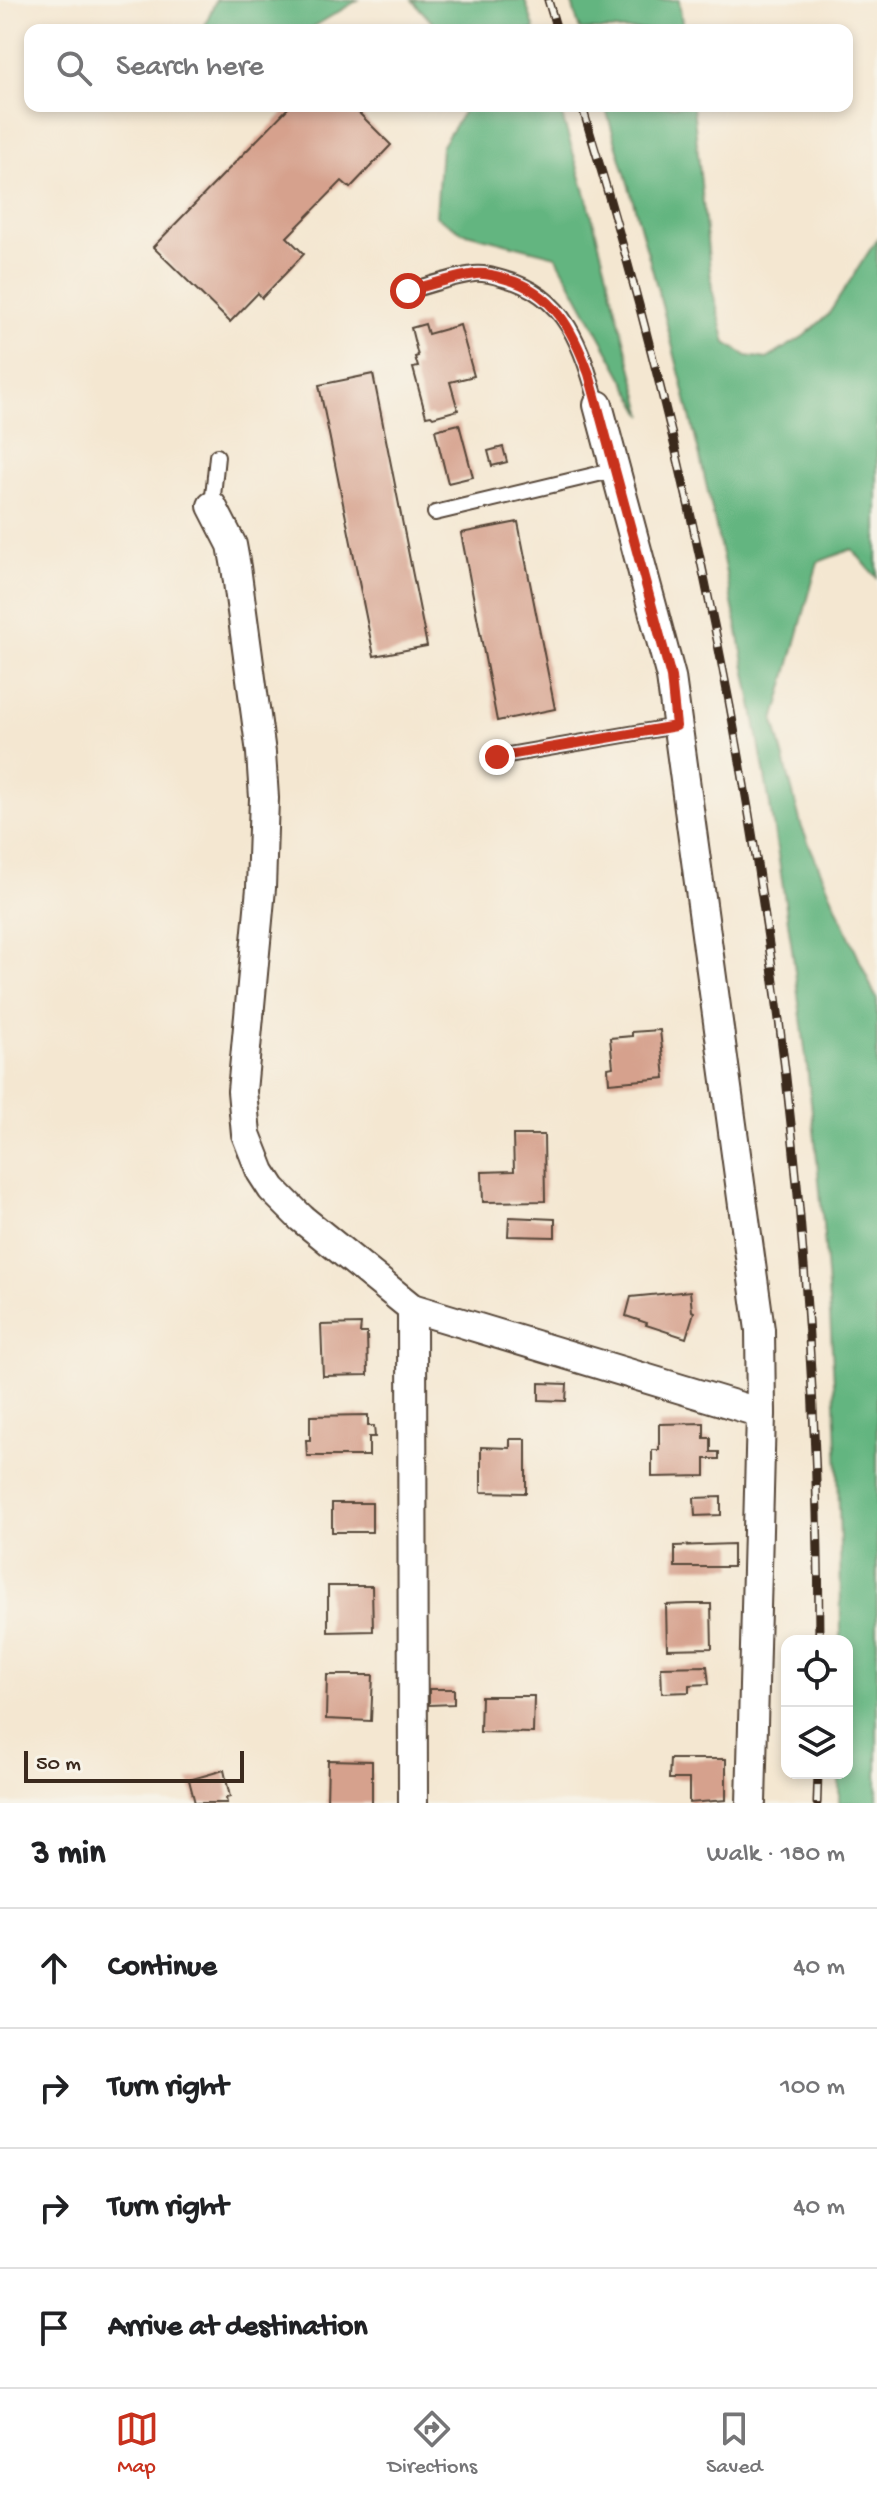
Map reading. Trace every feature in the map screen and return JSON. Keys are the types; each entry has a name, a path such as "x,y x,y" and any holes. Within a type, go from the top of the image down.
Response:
{"street":[{"path":"598,405 671,677 760,1330 761,1413 751,1803"},
{"path":"212,506 232,545 261,753 264,843 242,1091 246,1134 261,1172 286,1204 412,1308 761,1413"},
{"path":"412,1308 413,1803"}],"lane":[{"path":"408,291 486,273 523,284 554,305 576,337 598,405"},
{"path":"212,506 217,456"},
{"path":"435,513 615,470"},
{"path":"497,757 676,726"}],"green space":[{"path":"216,0 358,0 318,24 206,24"},
{"path":"412,0 525,0 533,24 434,24"},
{"path":"571,0 679,0 682,24 578,24"},
{"path":"463,112 561,112 589,205 644,416 556,256 462,232 436,216 441,147"},
{"path":"607,112 694,112 712,289 726,343 747,356 767,359 804,336 828,315 877,239 877,578 852,549 818,562 774,721 802,828 877,1000 877,1803 839,1803 839,1779 853,1779 853,1635 841,1635 837,1447 825,1253 806,1059 780,865 746,672 706,481 658,292"}],"building":[{"path":"284,112 358,112 391,145 350,188 342,181 287,237 304,254 262,298 258,293 230,322 153,247"},
{"path":"425,324 428,334 460,325 474,376 450,382 458,410 433,417 426,416 413,368 418,367 415,357 418,356 411,328"},
{"path":"373,374 427,646 374,656 319,385"},
{"path":"459,424 473,477 448,483 435,430"},
{"path":"503,447 507,462 492,466 488,451"},
{"path":"518,522 555,709 497,721 461,533"},
{"path":"660,1030 665,1078 609,1083 608,1068 613,1067 610,1038 632,1036 632,1032"},
{"path":"513,1135 544,1135 545,1201 483,1202 482,1172 514,1171"},
{"path":"509,1217 555,1219 555,1237 508,1236"},
{"path":"690,1291 694,1312 686,1338 626,1316 631,1297"},
{"path":"361,1324 360,1333 367,1333 368,1375 323,1376 321,1325"},
{"path":"539,1383 567,1384 566,1401 539,1400"},
{"path":"368,1415 368,1426 374,1426 375,1437 369,1437 369,1456 307,1456 310,1416"},
{"path":"704,1423 704,1438 711,1438 711,1452 719,1452 719,1459 705,1459 705,1476 652,1477 652,1450 659,1450 659,1424"},
{"path":"510,1439 526,1439 526,1493 481,1492 481,1447 510,1448"},
{"path":"721,1497 721,1515 695,1516 694,1498"},
{"path":"332,1503 372,1503 372,1532 332,1532"},
{"path":"733,1544 733,1567 675,1567 675,1546"},
{"path":"328,1586 372,1586 373,1631 328,1632"},
{"path":"711,1604 712,1648 667,1649 666,1605"},
{"path":"707,1666 709,1684 689,1685 689,1692 662,1693 661,1667"},
{"path":"327,1675 373,1675 371,1721 326,1719"},
{"path":"429,1689 454,1689 454,1704 429,1705"},
{"path":"481,1696 534,1696 533,1733 480,1732"},
{"path":"670,1759 726,1759 726,1800 689,1803 689,1779 669,1779"},
{"path":"328,1760 372,1761 372,1803 327,1803"},
{"path":"224,1770 230,1797 226,1798 227,1803 195,1803 189,1780"}],"railway":[{"path":"548,0 555,24"},
{"path":"584,112 636,293 683,482 724,672 757,864 784,1058 803,1252 815,1446 819,1635"},
{"path":"817,1803 818,1779"}],"route":[{"path":"408,291 486,273 523,284 554,305 576,337 598,405 671,677 676,726 497,757"}]}
